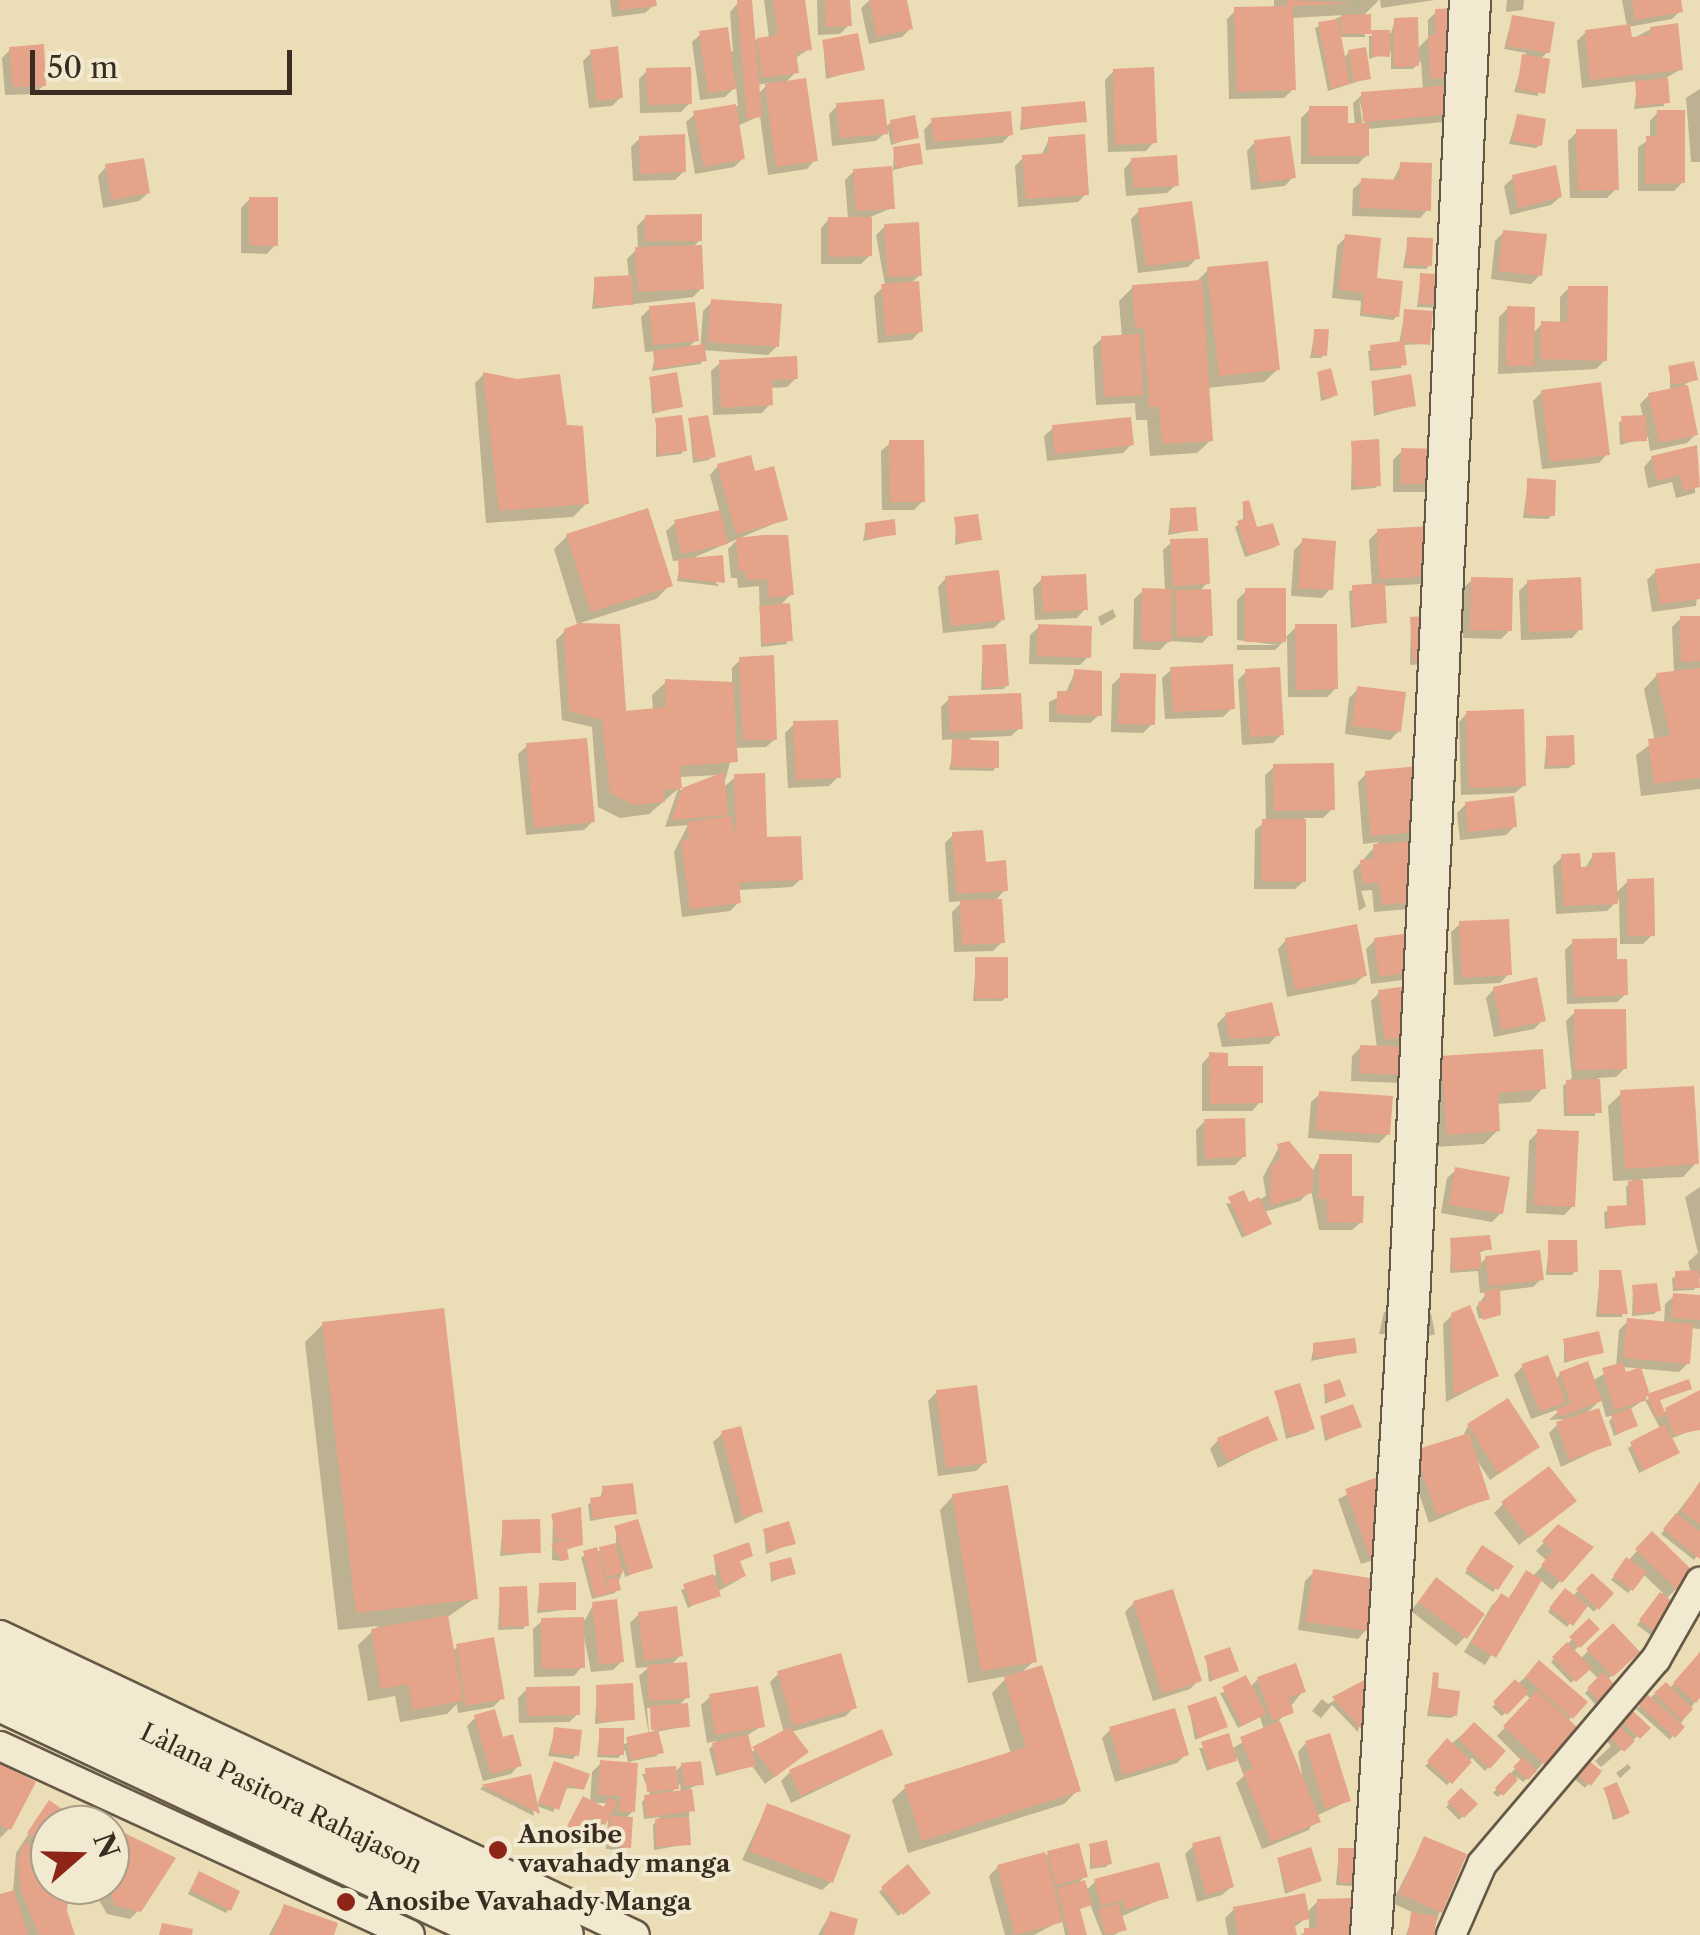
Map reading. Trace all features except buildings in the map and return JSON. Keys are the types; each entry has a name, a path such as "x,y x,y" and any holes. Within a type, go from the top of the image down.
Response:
{"street":[{"path":"1371,1935 1410,1282 1470,0"},
{"path":"1451,1935 1482,1864 1656,1660 1700,1582"},
{"path":"0,1635 635,1935"},
{"name":"Làlana Pasitora Rahajason","path":"0,1663 562,1935"},
{"name":"Làlana Pasitora Rahajason","path":"0,1701 498,1935"},
{"path":"0,1746 410,1935"}],"place":[{"name":"Anosibe vavahady manga","path":"498,1850"},
{"name":"Anosibe Vavahady Manga","path":"346,1902"}]}
